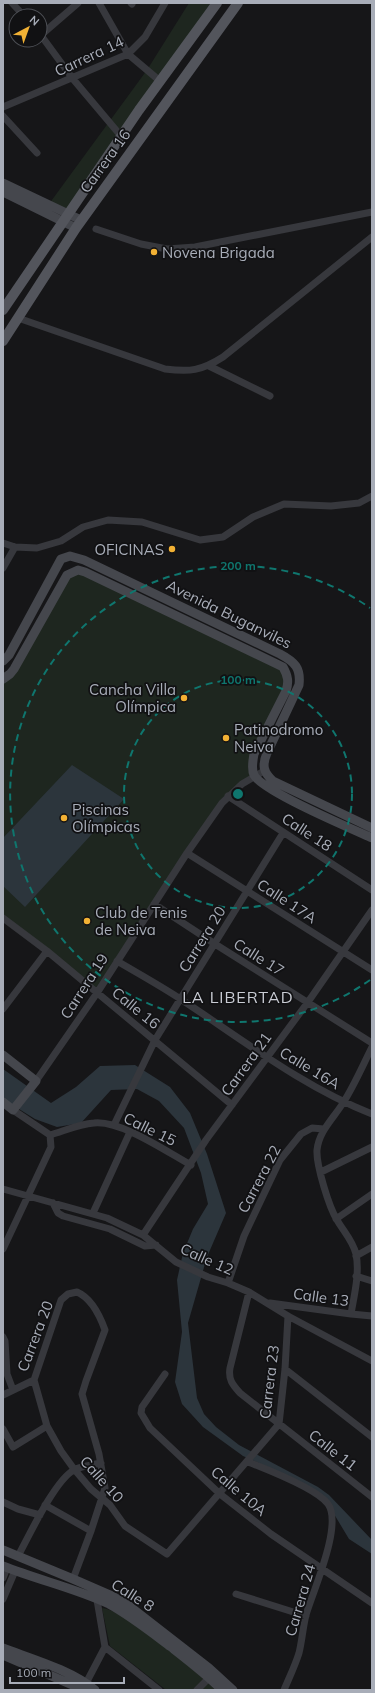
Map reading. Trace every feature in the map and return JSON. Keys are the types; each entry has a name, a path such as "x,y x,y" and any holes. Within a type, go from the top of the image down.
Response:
{"main road":[{"name":"Carrera 16","path":"5,304 121,136 217,3"},
{"name":"Carrera 16","path":"3,341 78,224 238,3"},
{"path":"3,183 78,224"},
{"path":"3,192 66,217"},
{"name":"Avenida Buganviles","path":"3,661 9,654 61,559 70,556 84,560 280,654 294,663 300,676 299,685 266,753 263,763 264,771"},
{"name":"Avenida Buganviles","path":"3,679 14,669 67,575 78,570 85,572 283,667 287,673 288,683 286,691 254,754 254,775"},
{"path":"264,771 273,781 372,828"},
{"path":"254,775 264,785 281,795 372,838"},
{"path":"3,1055 34,1084"},
{"name":"Carrera 19","path":"8,1106 34,1084"},
{"name":"Calle 8","path":"3,1550 112,1596 128,1605 209,1668 233,1690"},
{"name":"Calle 8","path":"8,1568 67,1588 124,1613 141,1624 210,1677 222,1690"},
{"path":"3,1648 84,1688"},
{"path":"3,1656 84,1688 95,1690"}],"street":[{"path":"48,28 78,3"},
{"path":"99,3 128,54 160,81"},
{"name":"Carrera 14","path":"3,107 73,79 128,54 145,37 165,3"},
{"path":"48,46 73,79 121,136"},
{"path":"3,116 37,153"},
{"path":"96,229 141,244 167,249 195,247 372,212"},
{"path":"18,318 165,370 187,372 209,366 223,358 372,238"},
{"path":"209,366 270,396"},
{"path":"3,543 15,547 37,548 61,541 83,527 108,520 142,522 200,540 223,537 253,517 284,504 331,506 359,503 372,496"},
{"path":"3,568 15,547"},
{"name":"Carrera 19","path":"34,1084 98,993 187,853 228,796 254,775 264,771"},
{"name":"Calle 18","path":"228,796 372,890"},
{"name":"Carrera 20","path":"114,1125 155,1040 283,833"},
{"name":"Calle 17A","path":"187,853 372,970"},
{"name":"Calle 17","path":"154,904 372,1043"},
{"name":"Carrera 21","path":"143,1235 206,1140 308,1002 372,910"},
{"name":"Calle 16","path":"3,918 47,951 232,1105"},
{"path":"3,1009 47,951"},
{"name":"Calle 16A","path":"117,961 180,998 268,1057 343,1103 372,1114"},
{"path":"351,1314 356,1276 356,1256 352,1243 336,1219 325,1189 317,1158 317,1149 324,1129 343,1103 370,1058 372,1046"},
{"path":"3,1249 52,1147 50,1135 8,1106"},
{"name":"Calle 15","path":"50,1135 92,1123 102,1122 114,1125 130,1132 192,1162"},
{"name":"Carrera 22","path":"228,1283 244,1236 280,1160 301,1134 312,1128 324,1129"},
{"path":"93,1213 130,1132"},
{"path":"321,1172 372,1147"},
{"name":"Calle 12","path":"3,1189 27,1197 93,1213 107,1218 143,1235 176,1262 208,1277 228,1283 249,1292 288,1316 372,1361"},
{"path":"336,1219 372,1194"},
{"path":"53,1203 58,1213 63,1216 110,1229 145,1246 156,1245"},
{"path":"356,1256 372,1247"},
{"path":"356,1276 372,1280"},
{"name":"Carrera 20","path":"3,1395 34,1380 61,1300 68,1294 77,1292 84,1295 101,1318 105,1330 82,1394 101,1463"},
{"path":"249,1292 228,1377 240,1393 279,1424"},
{"name":"Calle 13","path":"267,1303 372,1316"},
{"name":"Carrera 23","path":"167,1554 279,1424 285,1370 288,1316"},
{"path":"3,1337 5,1341 7,1374 13,1390"},
{"path":"285,1370 372,1437"},
{"name":"Calle 10A","path":"166,1374 142,1408 141,1413 143,1419 220,1494 272,1534 372,1603"},
{"name":"Calle 10","path":"34,1380 47,1426 74,1470 91,1489 110,1505 125,1526 167,1554"},
{"name":"Calle 11","path":"279,1424 372,1496"},
{"path":"3,1429 13,1447 47,1426"},
{"name":"Carrera 24","path":"248,1461 282,1476 323,1499 330,1507 332,1532 306,1616 299,1654 284,1690"},
{"path":"18,1556 45,1506 67,1474 74,1470 101,1463 105,1488 73,1579"},
{"path":"3,1502 18,1509 40,1515"},
{"path":"45,1506 91,1531"},
{"path":"3,1578 8,1568"},
{"path":"3,1599 8,1568"},
{"path":"236,1594 306,1616"},
{"path":"84,1688 105,1647 97,1600"},
{"path":"105,1647 160,1690"},
{"path":"197,1690 210,1677"}],"shaded area":[{"path":"189,3 217,3 70,213 49,204 147,70"},
{"path":"78,570 277,663 288,683 261,738 254,775 228,796 97,993 3,918 3,679 63,580"},
{"name":"Piscinas Olímpicas","path":"72,765 124,799 25,907 3,886 3,838"},
{"path":"135,1065 170,1087 190,1113 207,1154 226,1213 207,1257 188,1323 197,1398 204,1414 216,1427 239,1445 318,1487 329,1495 372,1540 372,1554 349,1539 325,1499 259,1463 243,1456 203,1427 182,1404 175,1382 182,1332 177,1280 183,1253 193,1229 208,1204 201,1173 184,1128 159,1101 137,1089 111,1090 81,1123 57,1127 35,1119 3,1099 3,1069 51,1103 76,1087 100,1066"},
{"path":"102,1608 114,1612 144,1630 216,1690 166,1690 110,1646"}],"place":[{"name":"Novena Brigada","path":"154,252"},
{"name":"OFICINAS","path":"172,549"},
{"name":"Cancha Villa Olímpica","path":"184,698"},
{"name":"Patinodromo Neiva","path":"226,738"},
{"name":"Piscinas Olímpicas","path":"64,818"},
{"name":"Club de Tenis de Neiva","path":"87,921"}],"district":[{"name":"LA LIBERTAD","path":"238,997"}]}
